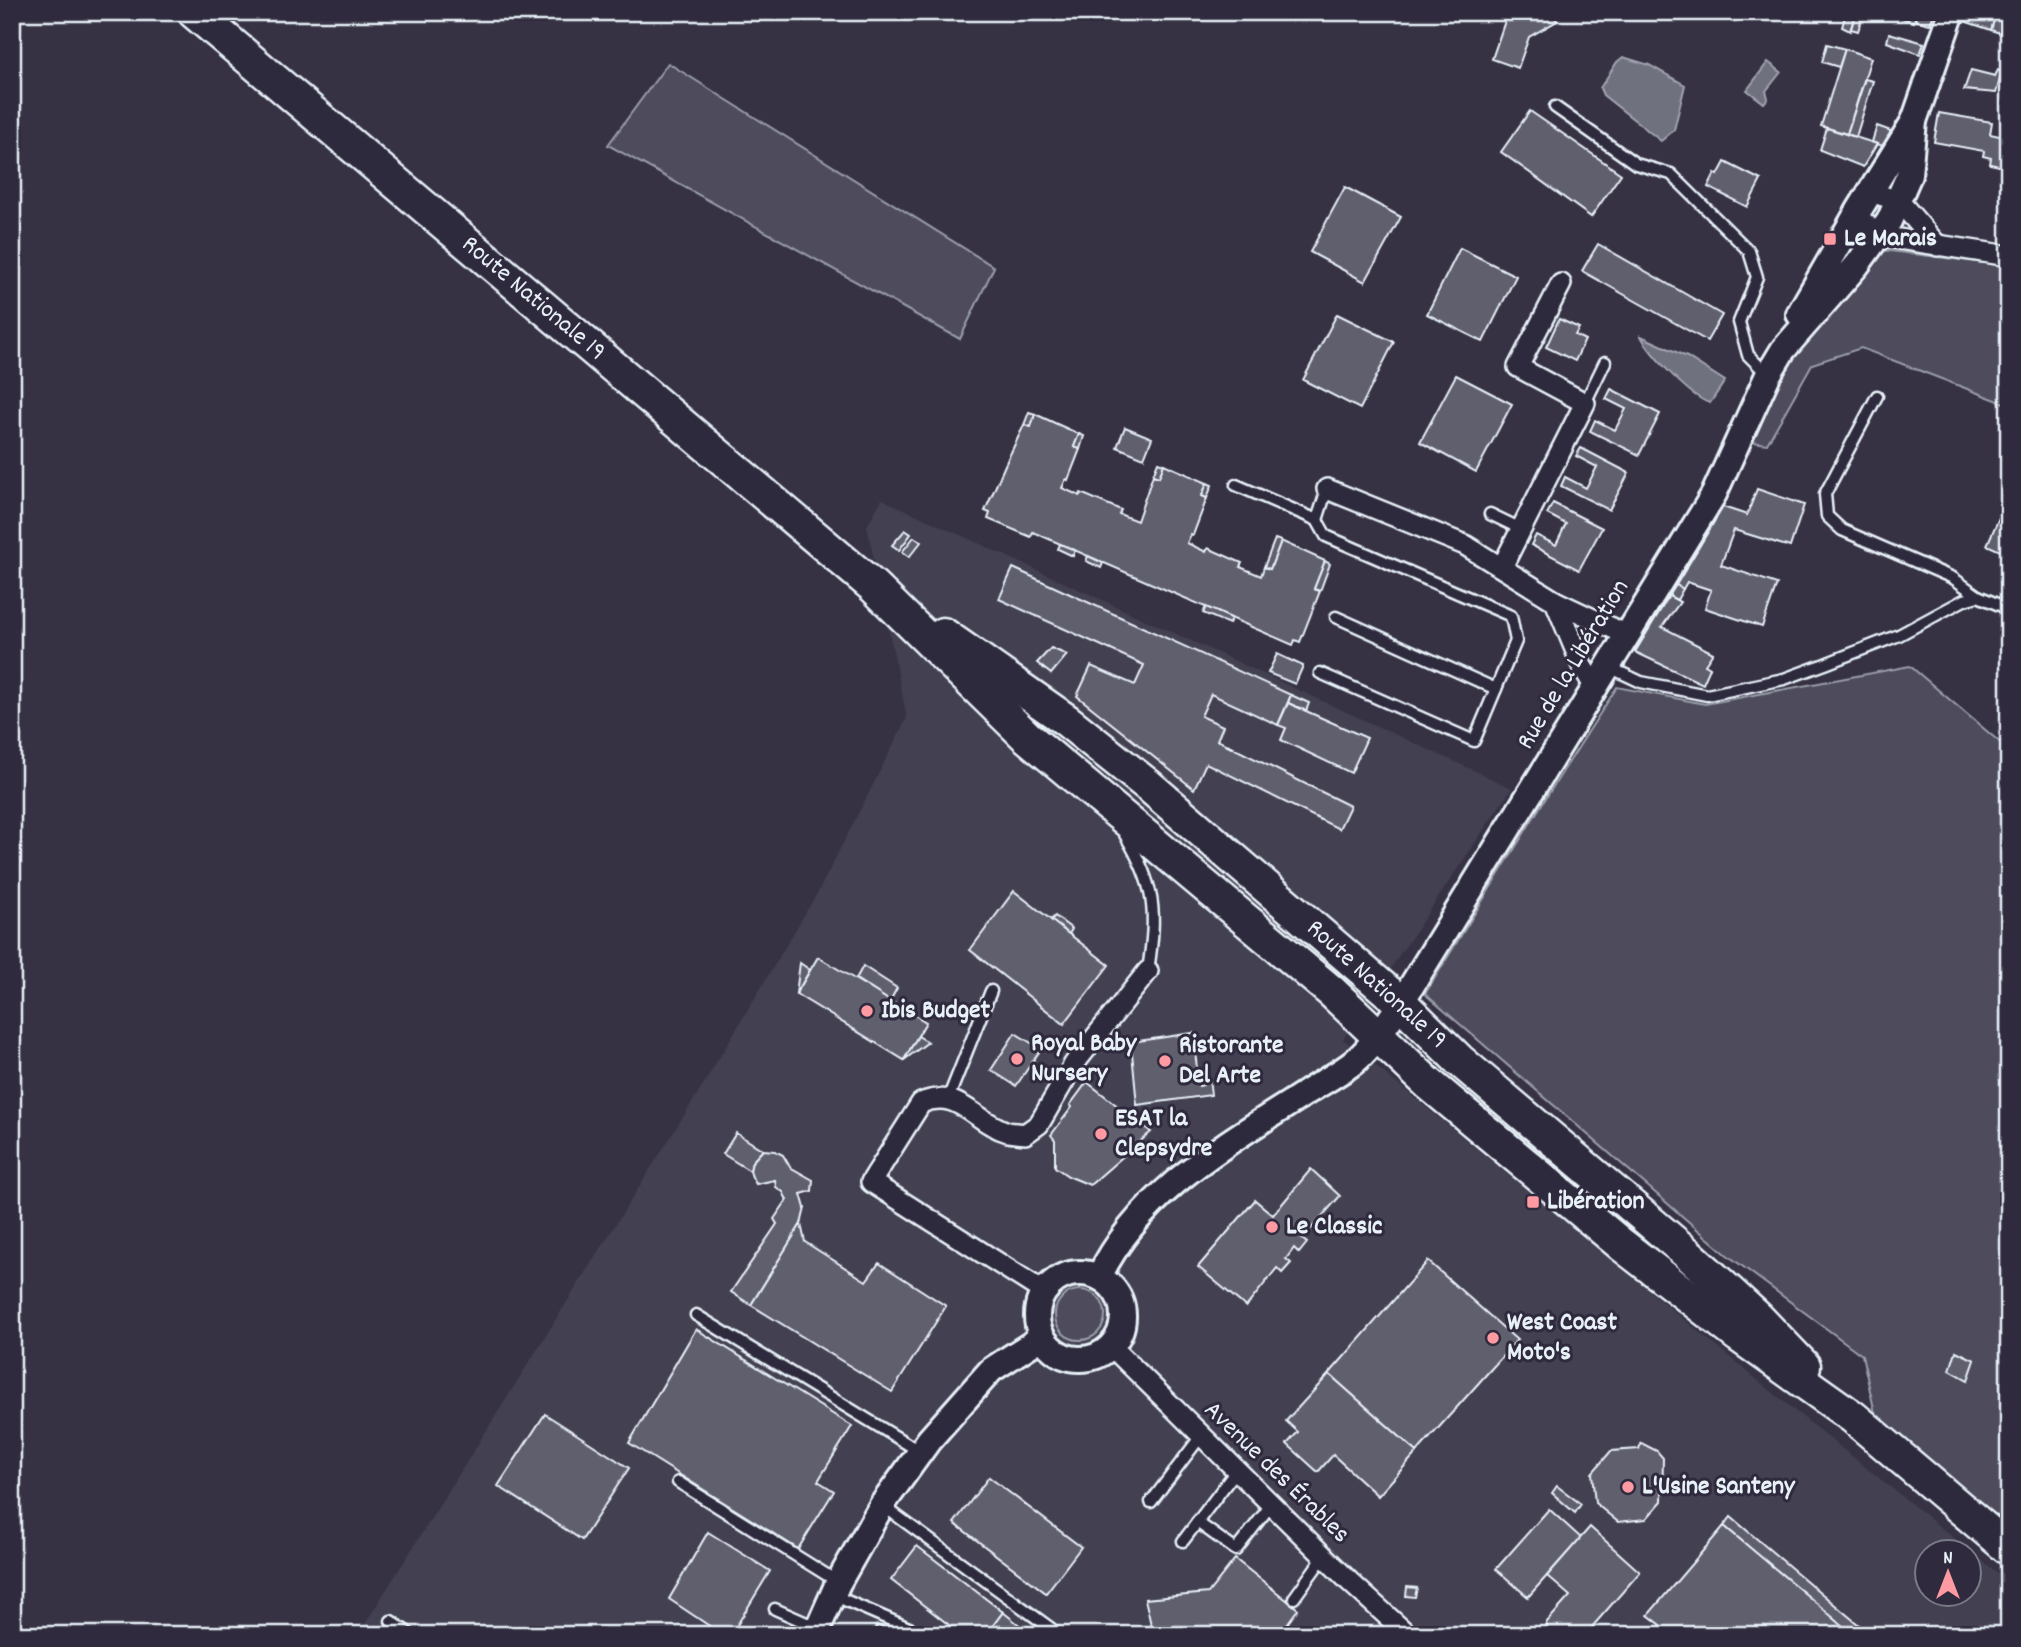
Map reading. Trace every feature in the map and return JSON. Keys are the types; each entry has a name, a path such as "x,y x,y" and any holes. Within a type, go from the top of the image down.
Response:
{"main road":[{"name":"Route Nationale 19","path":"194,12 873,586 1026,736 1332,992 1428,1083 1622,1245 1739,1336 1853,1417 2009,1549"},
{"name":"Route Nationale 19","path":"873,586 1066,720 1149,786 1401,1003 1459,1059 1758,1318 1853,1417"}],"street":[{"name":"Rue de la Libération","path":"1783,351 1800,311 1914,121 1952,12"},
{"name":"Rue de la Libération","path":"1099,1277 1126,1231 1162,1193 1199,1163 1354,1061 1378,1036 1401,1003 1714,494 1768,375 1783,351 1879,236 1899,201 1909,176 1914,121"},
{"path":"1870,192 1899,201 1938,246"},
{"path":"1856,215 1879,236 2009,256"},
{"path":"1502,567 1586,402 1518,367 1561,284"},
{"path":"1327,489 1465,545 1555,601 1627,635"},
{"path":"1555,601 1582,666 1595,688"},
{"path":"1044,1292 871,1182 921,1104 935,1097 948,1099 1007,1132 1025,1134 1039,1124 1074,1064 1147,971"},
{"path":"1087,1273 1099,1277 1119,1296 1123,1322 1119,1335 1111,1346 1100,1354 1074,1359 1062,1355 1042,1337 1037,1314 1044,1292 1063,1276 1087,1273"},
{"path":"817,1632 836,1588 882,1505 920,1452 991,1370 1042,1337"},
{"name":"Avenue des Érables","path":"1111,1346 1403,1633"}],"lane":[{"path":"1555,107 1636,164 1671,174 1749,251 1757,277 1739,322 1748,355 1768,375"},
{"path":"1586,402 1605,362"},
{"path":"1877,397 1825,494 1827,516 1842,530 1953,578 1978,596 2009,609"},
{"path":"1236,485 1317,520 1325,536 1511,616 1516,641 1474,741 1320,673"},
{"path":"1317,520 1327,489"},
{"path":"1490,514 1521,529"},
{"path":"1608,667 1641,682 1707,695 1784,679 1899,635 1964,600 1978,596"},
{"path":"1336,617 1496,689"},
{"path":"1107,806 1140,861 1152,895 1153,935 1147,971"},
{"path":"948,1099 991,991"},
{"path":"696,1315 920,1452"},
{"path":"1151,1502 1200,1436"},
{"path":"1182,1541 1236,1471"},
{"path":"678,1482 836,1588 925,1635"},
{"path":"882,1505 1053,1630"},
{"path":"1197,1522 1236,1550 1271,1505"},
{"path":"1294,1598 1324,1556"},
{"path":"775,1609 817,1632"},
{"path":"391,1621 411,1635"}],"shaded area":[{"path":"668,63 994,267 960,339 608,145"},
{"path":"1882,250 2009,266 2009,405 1861,348 1812,364 1767,444 1752,442 1777,387 1802,344"},
{"path":"882,499 1512,788 1343,1039 1954,1538 1912,1538 1912,1608 1982,1608 1982,1560 2009,1582 2009,1635 358,1635 703,1085 819,890 907,718 867,526"},
{"path":"1910,666 2009,750 2009,1550 1879,1431 1862,1355 1726,1254 1425,994 1617,687 1705,704"},
{"path":"1080,1290 1097,1298 1105,1315 1097,1332 1080,1340 1063,1332 1055,1315 1063,1298"}],"water":[{"path":"1623,57 1649,65 1685,85 1674,130 1661,141 1603,95 1600,88"},
{"path":"1768,62 1781,72 1766,91 1768,98 1764,103 1747,90"},
{"path":"1641,336 1687,357 1725,381 1710,403 1692,393 1672,374"}],"building":[{"path":"1515,12 1552,12 1557,21 1529,37 1518,68 1492,59 1506,18"},
{"path":"1843,12 1856,12 1850,31 1842,27 1846,13"},
{"path":"1856,12 1864,12 1858,31 1851,29"},
{"path":"1896,12 1917,12 1914,22 1895,16"},
{"path":"1917,12 1935,12 1930,24 1915,20"},
{"path":"1960,12 1997,12 1991,30 1958,19"},
{"path":"1997,12 2009,12 2009,36 1991,30"},
{"path":"1889,33 1924,43 1920,54 1887,42"},
{"path":"1827,44 1845,49 1839,67 1822,62"},
{"path":"1845,49 1871,58 1847,134 1821,126"},
{"path":"1971,70 1995,76 1998,70 2002,72 1996,93 1964,90"},
{"path":"1865,79 1873,81 1856,137 1847,134"},
{"path":"1530,111 1621,174 1591,217 1501,152"},
{"path":"1939,113 1992,122 1990,134 2009,138 2009,168 1990,164 1991,158 1983,156 1984,151 1934,142"},
{"path":"1877,126 1891,131 1885,147 1872,142"},
{"path":"1827,128 1877,144 1863,167 1820,150"},
{"path":"1725,162 1761,180 1747,207 1708,187"},
{"path":"1345,187 1401,217 1365,282 1310,252"},
{"path":"1598,244 1722,315 1707,341 1582,271"},
{"path":"1460,248 1516,276 1483,342 1427,314"},
{"path":"1337,314 1394,342 1360,409 1303,380"},
{"path":"1559,319 1579,328 1575,335 1585,340 1575,361 1546,347"},
{"path":"1456,375 1512,404 1476,472 1420,442"},
{"path":"1611,389 1660,414 1639,455 1590,431 1595,420 1615,430 1626,409 1606,399"},
{"path":"1029,412 1035,414 1031,427 1024,425"},
{"path":"1035,414 1079,434 1074,447 1080,449 1062,488 1121,510 1119,514 1137,521 1153,475 1159,477 1164,464 1207,483 1202,496 1207,498 1193,535 1191,534 1187,543 1206,552 1208,548 1242,563 1240,567 1261,576 1264,567 1270,569 1281,541 1325,561 1314,589 1320,591 1300,642 1295,640 1293,645 1033,532 1031,537 988,519 990,513 985,511 1005,465 1024,425 1031,427"},
{"path":"1125,427 1152,438 1144,458 1117,447"},
{"path":"1079,434 1084,436 1080,449 1074,447"},
{"path":"1581,448 1629,473 1609,510 1561,486 1565,477 1586,488 1597,467 1576,456"},
{"path":"1158,462 1164,464 1159,477 1153,475"},
{"path":"1207,483 1212,485 1207,498 1202,496"},
{"path":"1757,489 1804,505 1790,547 1734,530 1721,565 1777,584 1762,627 1705,608 1711,590 1687,582 1683,589 1676,585 1723,507 1747,515"},
{"path":"1553,503 1602,528 1579,570 1531,545 1536,535 1556,545 1566,524 1547,514"},
{"path":"2005,504 2009,506 2009,555 1987,545"},
{"path":"905,530 911,534 899,550 892,545"},
{"path":"914,537 921,542 909,557 902,552"},
{"path":"1275,539 1281,541 1270,569 1264,567"},
{"path":"1060,544 1075,550 1073,556 1058,549"},
{"path":"1088,556 1103,563 1101,568 1086,561"},
{"path":"1325,561 1330,564 1320,591 1314,589"},
{"path":"1013,568 1291,695 1278,725 1211,694 1201,716 1223,726 1217,740 1350,806 1339,829 1206,763 1194,789 1077,696 1091,666 1135,685 1144,665 999,599"},
{"path":"1676,585 1683,589 1677,600 1669,596"},
{"path":"1669,596 1680,602 1662,627 1713,653 1705,665 1710,668 1703,684 1635,652"},
{"path":"1206,607 1231,618 1229,624 1203,613"},
{"path":"1051,648 1067,655 1051,674 1037,663"},
{"path":"1277,654 1303,666 1295,684 1268,673"},
{"path":"1291,695 1309,703 1306,711 1288,703"},
{"path":"1288,703 1367,738 1351,773 1281,740 1286,728 1278,725"},
{"path":"1014,891 1109,965 1064,1024 970,950"},
{"path":"1055,916 1072,929 1069,934 1051,920"},
{"name":"Ibis Budget","path":"818,957 926,1022 904,1060 796,994"},
{"path":"800,963 810,970 796,994"},
{"path":"863,966 897,988 890,1001 856,979"},
{"name":"Royal Baby Nursery","path":"1015,1033 1041,1049 1016,1086 991,1070"},
{"name":"Ristorante Del Arte","path":"1193,1033 1199,1086 1203,1085 1203,1080 1209,1079 1211,1095 1137,1105 1131,1042"},
{"path":"918,1036 928,1042 904,1060"},
{"name":"ESAT la Clepsydre","path":"1087,1082 1151,1132 1090,1185 1055,1167 1055,1140 1051,1135"},
{"path":"736,1133 763,1150 752,1162 750,1171 723,1154"},
{"path":"763,1150 783,1155 790,1167 813,1180 812,1191 801,1194 805,1208 801,1224 751,1305 731,1292 777,1224 774,1219 787,1200 783,1192 776,1187 775,1180 756,1184 752,1177 752,1162"},
{"name":"Le Classic","path":"1311,1169 1340,1196 1302,1239 1307,1243 1299,1253 1294,1248 1286,1259 1291,1263 1282,1273 1277,1268 1246,1307 1198,1267 1255,1200 1273,1215"},
{"path":"801,1224 805,1242 866,1281 879,1263 946,1306 892,1392 751,1305"},
{"path":"1428,1261 1517,1340 1417,1452 1329,1374"},
{"path":"696,1329 852,1426 818,1481 834,1491 798,1549 629,1443"},
{"path":"1956,1351 1975,1360 1968,1380 1950,1370"},
{"path":"1329,1374 1417,1452 1378,1496 1333,1455 1318,1472 1287,1444 1298,1432 1286,1421"},
{"path":"545,1414 629,1468 582,1540 498,1486"},
{"name":"L'Usine Santeny","path":"1641,1443 1657,1451 1663,1458 1662,1501 1646,1519 1618,1522 1595,1503 1592,1473 1611,1451 1639,1449"},
{"path":"989,1477 1081,1547 1046,1593 954,1523"},
{"path":"1557,1486 1581,1504 1575,1513 1552,1493"},
{"path":"1549,1509 1581,1538 1528,1597 1496,1569"},
{"path":"1731,1517 1871,1635 1853,1635 1724,1526"},
{"path":"1724,1526 1853,1635 1653,1635 1661,1625 1648,1615"},
{"path":"1590,1527 1640,1572 1585,1635 1549,1635 1546,1623 1570,1596 1547,1576"},
{"path":"708,1532 770,1571 731,1635 723,1635 669,1599"},
{"path":"917,1546 1003,1612 986,1635 962,1635 891,1580"},
{"path":"1235,1559 1298,1609 1279,1635 1148,1635 1152,1629 1145,1599 1208,1593"},
{"path":"1407,1587 1417,1588 1415,1597 1406,1596"},
{"path":"1003,1612 1032,1635 986,1635"},
{"path":"877,1625 899,1635 873,1635"}],"place":[{"name":"Le Marais","path":"1830,239"},
{"name":"Ibis Budget","path":"867,1011"},
{"name":"Royal Baby Nursery","path":"1017,1059"},
{"name":"Ristorante Del Arte","path":"1165,1061"},
{"name":"ESAT la Clepsydre","path":"1101,1134"},
{"name":"Libération","path":"1533,1202"},
{"name":"Le Classic","path":"1272,1227"},
{"name":"West Coast Moto's","path":"1493,1338"},
{"name":"L'Usine Santeny","path":"1628,1487"}]}
